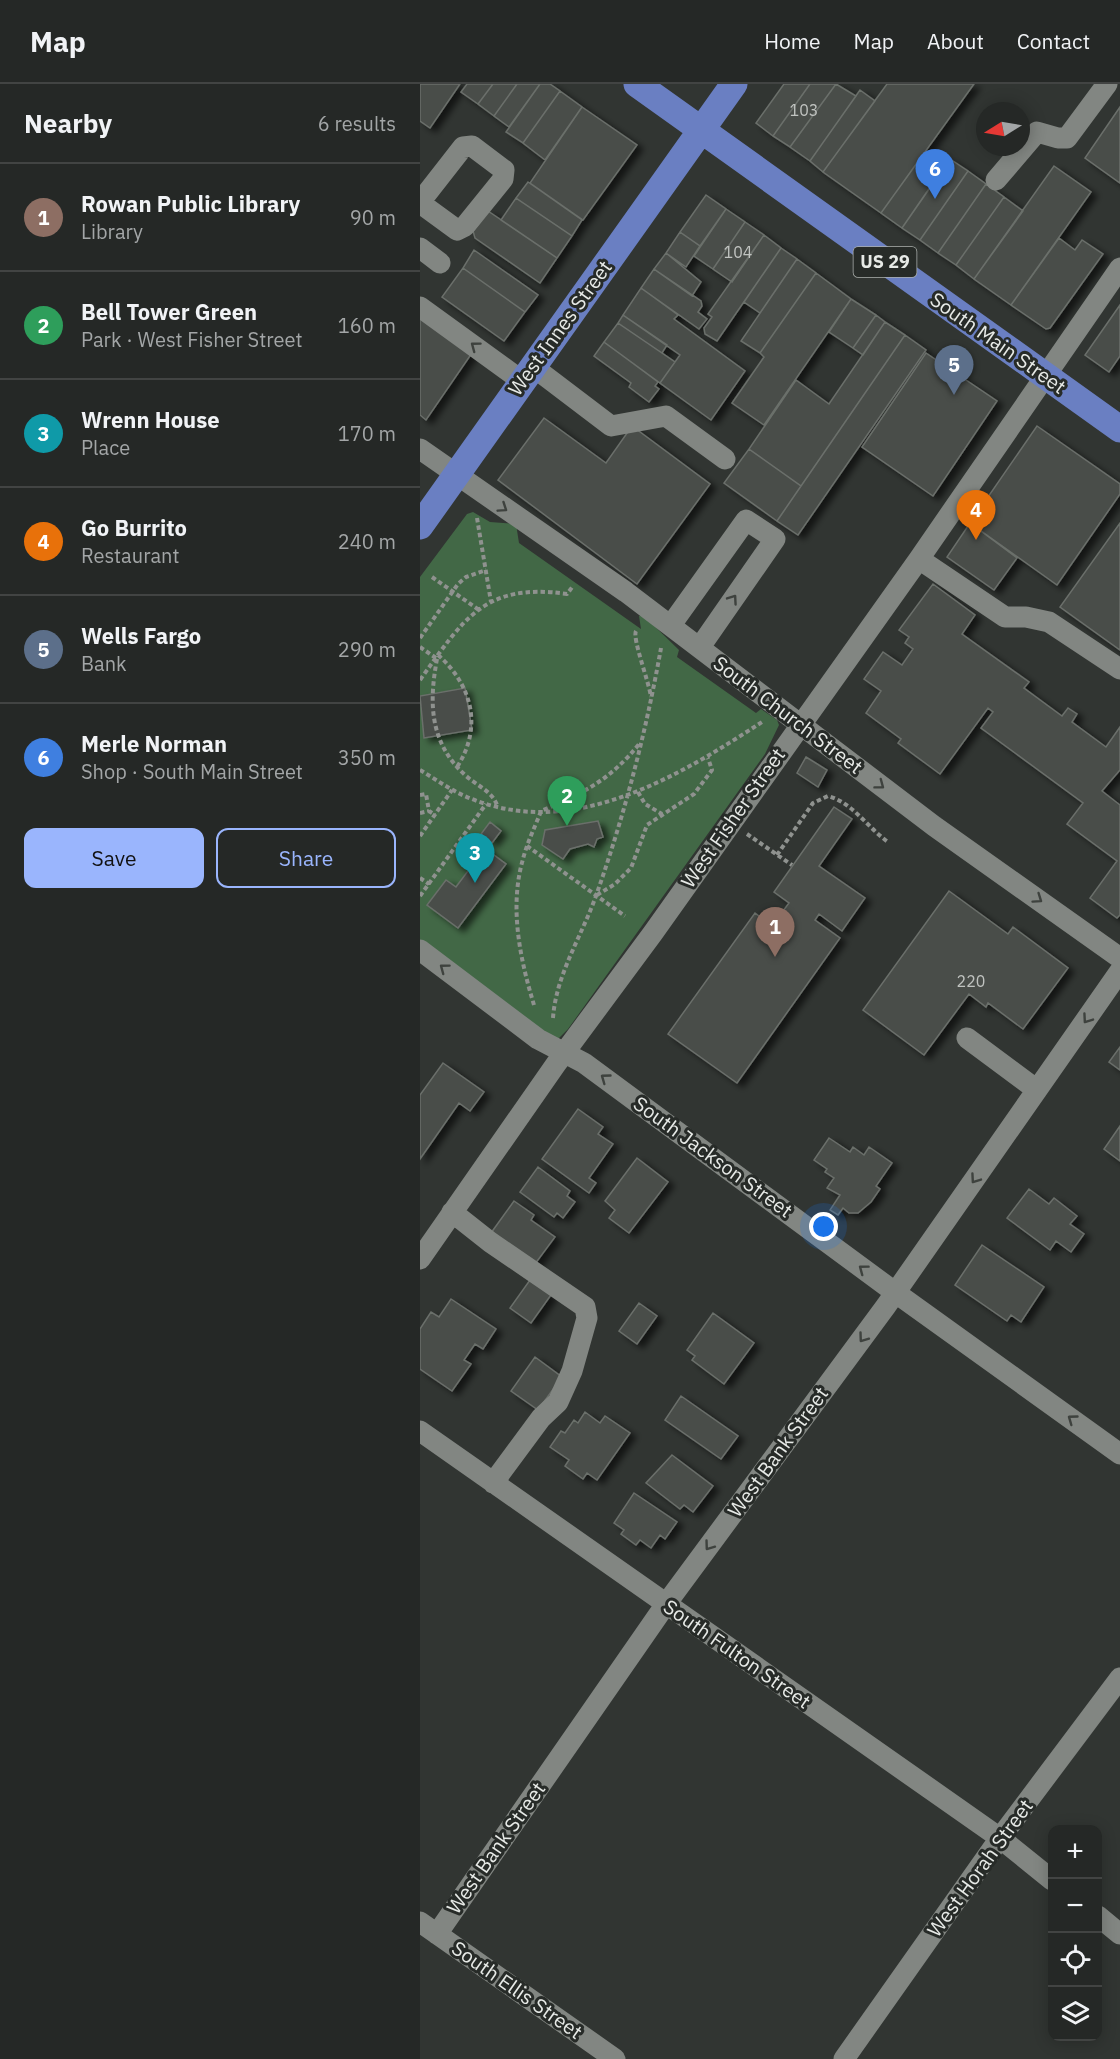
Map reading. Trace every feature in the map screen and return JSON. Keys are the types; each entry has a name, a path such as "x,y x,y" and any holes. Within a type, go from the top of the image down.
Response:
{"main road":[{"name":"US 29","path":"637,84 701,130"},
{"name":"West Innes Street","path":"420,526 734,84"},
{"name":"South Main Street","path":"701,130 1120,429"}],"street":[{"path":"996,180 1037,132 1067,138 1107,84"},
{"path":"420,248 440,263"},
{"name":"West Fisher Street","path":"420,1259 564,1052 919,558 1120,268"},
{"path":"420,307 611,426 666,416 725,459"},
{"name":"South Church Street","path":"420,449 670,625 934,826 1120,957"},
{"path":"670,625 746,520 775,539 700,647"},
{"path":"919,558 1005,617 1026,616 1049,622 1120,669"},
{"name":"South Jackson Street","path":"420,950 538,1039 584,1063 896,1293 1120,1454"},
{"name":"West Bank Street","path":"428,1928 896,1293 1120,971"},
{"path":"967,1038 1037,1090"},
{"path":"452,1212 490,1242 585,1307 587,1318 572,1371 558,1402 541,1418 493,1483"},
{"name":"South Fulton Street","path":"420,1431 1000,1838 1052,1879"},
{"name":"West Horah Street","path":"844,2059 1000,1838 1120,1678"},
{"path":"1102,1919 1120,1934"},
{"name":"South Ellis Street","path":"428,1928 615,2059"}],"path":[{"path":"477,518 491,602"},
{"path":"420,638 453,591 466,577 486,570"},
{"path":"432,577 479,609"},
{"path":"420,680 463,621 479,609 491,602 530,592 567,594 573,586"},
{"path":"636,631 634,642 648,678 652,701"},
{"path":"420,646 437,656 457,675 471,706 471,740 457,767"},
{"path":"553,1018 556,990 596,895 630,795 652,701 661,648"},
{"path":"437,656 432,683 432,715 441,744 457,767 492,794 498,806"},
{"path":"420,770 452,790 486,804 541,811 577,808 638,792 708,758 762,723"},
{"path":"534,1005 520,944 518,884 528,846 541,811 602,782 642,740"},
{"path":"596,895 625,876 634,861 647,825 680,804 700,786 712,770 708,758"},
{"path":"420,836 452,790"},
{"path":"638,792 645,804 662,814"},
{"path":"420,795 426,794 429,811"},
{"path":"777,855 813,803 828,796 837,798 864,818 875,833 888,842"},
{"path":"420,896 486,804"},
{"path":"420,813 429,811 435,815"},
{"path":"752,838 792,866"},
{"path":"528,846 625,916"},
{"path":"420,878 429,884"}],"green space":[{"path":"473,512 490,522 516,524 519,543 641,629 639,616 643,615 679,650 677,657 756,713 761,709 777,720 779,725 765,754 568,1029 559,1038 551,1039 420,946 420,577 467,514"}],"building":[{"path":"420,84 460,84 430,128 420,121"},
{"path":"467,84 493,84 478,104 461,92"},
{"path":"493,84 517,84 494,116 478,104"},
{"path":"517,84 540,84 509,127 494,116"},
{"path":"540,84 550,84 560,91 523,143 506,132"},
{"path":"784,84 810,84 773,136 756,123"},
{"path":"810,84 836,84 790,147 773,136"},
{"path":"836,84 856,96 810,161 790,147"},
{"path":"887,84 974,84 881,213 823,172"},
{"path":"860,90 875,101 823,172 810,161"},
{"path":"560,91 582,107 545,160 523,143"},
{"path":"582,107 637,145 583,220 530,183"},
{"path":"1120,107 1120,183 1085,158"},
{"path":"924,153 944,167 902,228 881,213"},
{"path":"950,159 968,171 920,240 902,228"},
{"path":"1054,166 1091,192 1011,305 974,279"},
{"path":"968,171 986,184 938,253 920,240"},
{"path":"528,182 582,220 572,236 516,198"},
{"path":"986,184 1004,197 956,265 938,253"},
{"path":"706,195 726,209 700,246 680,232"},
{"path":"1004,197 1023,211 974,279 956,265"},
{"path":"516,198 572,236 557,258 501,220"},
{"path":"726,209 745,222 713,269 694,256"},
{"path":"488,211 557,258 540,283 475,238 473,231"},
{"path":"745,222 764,235 732,282 713,269"},
{"path":"680,232 700,246 686,267 666,253"},
{"path":"764,235 781,248 717,341 705,334 704,328 712,317 708,314"},
{"path":"1059,238 1075,250 1082,240 1103,254 1050,328 1046,329 1011,305"},
{"path":"781,248 797,259 760,313 744,302"},
{"path":"474,250 538,295 525,312 463,268"},
{"path":"666,253 701,282 692,296 654,269"},
{"path":"797,259 816,273 760,353 741,341"},
{"path":"463,268 525,312 504,341 442,297"},
{"path":"654,269 701,301 702,306 698,312 707,319 699,329 641,288"},
{"path":"816,273 851,299 764,425 732,403 764,357 760,353"},
{"path":"641,288 678,315 674,319 745,371 711,420 660,383 680,355 623,315"},
{"path":"851,299 876,315 853,348 829,332"},
{"path":"1120,305 1120,356 1109,372 1085,355"},
{"path":"623,315 667,345 662,353 618,323"},
{"path":"876,315 885,322 863,355 853,348"},
{"path":"420,317 472,353 426,420 420,415"},
{"path":"885,322 905,335 801,486 749,449 796,380 829,404"},
{"path":"618,323 675,362 660,383 604,342"},
{"path":"905,335 926,350 798,535 777,521"},
{"path":"604,342 658,382 655,386 659,389 649,402 629,387 631,383 594,356"},
{"path":"926,353 997,401 933,496 862,447"},
{"path":"544,418 606,463 632,426 710,484 637,584 498,480"},
{"path":"1037,426 1120,484 1120,494 1057,585 970,523"},
{"path":"749,449 801,486 777,521 724,483"},
{"path":"970,523 1017,558 994,590 947,557"},
{"path":"1120,523 1120,650 1060,607"},
{"path":"933,584 975,615 962,634 1029,682 1024,688 1062,716 1068,708 1077,714 1072,722 1106,747 1120,727 1120,770 1102,791 1120,805 1120,915 1117,918 1090,898 1117,861 1067,824 1083,803 981,728 993,712 988,708 940,774 898,743 901,739 866,713 881,691 864,679 883,652 902,665 913,649 905,643 909,637 899,630"},
{"path":"465,688 472,730 424,738 420,696"},
{"path":"806,757 827,770 818,787 797,773"},
{"path":"834,807 852,819 819,866 865,898 842,931 819,914 815,920 840,938 737,1083 668,1034 755,913 772,926 789,903 774,892"},
{"path":"598,821 603,837 597,839 594,847 588,844 570,849 563,859 542,845 545,830"},
{"path":"490,822 501,831 492,843 481,834"},
{"path":"475,841 506,864 458,928 427,905 446,880 456,887 471,867 461,860"},
{"path":"949,891 1008,934 1013,927 1068,968 1023,1029 988,1003 986,1007 969,994 924,1055 863,1010"},
{"path":"1120,1047 1120,1070 1109,1062"},
{"path":"443,1063 484,1092 470,1111 459,1103 420,1159 420,1095"},
{"path":"578,1109 603,1127 598,1134 613,1144 589,1178 596,1183 589,1193 542,1159"},
{"path":"1120,1126 1120,1161 1104,1149"},
{"path":"829,1138 850,1152 853,1147 864,1155 869,1147 892,1163 876,1186 880,1189 871,1202 858,1213 849,1213 843,1208 838,1215 830,1210 840,1195 827,1188 834,1178 825,1172 827,1169 814,1160"},
{"path":"637,1158 668,1182 629,1233 609,1218 615,1210 605,1201"},
{"path":"538,1167 570,1191 567,1196 575,1202 563,1218 557,1213 554,1217 520,1192"},
{"path":"1029,1189 1049,1204 1054,1198 1077,1216 1070,1224 1084,1234 1071,1252 1056,1241 1050,1250 1007,1218"},
{"path":"514,1201 534,1215 531,1220 555,1237 532,1268 491,1233"},
{"path":"982,1245 1044,1287 1021,1322 1011,1315 1007,1321 955,1285"},
{"path":"530,1280 551,1295 531,1323 510,1308"},
{"path":"451,1299 496,1329 483,1349 475,1344 464,1360 471,1364 452,1391 420,1369 420,1329 431,1312 439,1317"},
{"path":"639,1303 657,1316 637,1344 619,1331"},
{"path":"713,1313 754,1343 724,1384 692,1360 695,1356 687,1350"},
{"path":"535,1357 562,1377 538,1410 511,1391"},
{"path":"681,1396 738,1436 721,1459 665,1420"},
{"path":"585,1412 600,1423 605,1416 630,1433 597,1480 587,1473 583,1479 565,1466 569,1460 550,1447 561,1431 565,1433 574,1420 578,1423"},
{"path":"672,1455 713,1486 693,1512 684,1505 680,1509 646,1483"},
{"path":"634,1493 677,1522 665,1539 660,1535 651,1548 640,1540 636,1545 621,1534 624,1530 614,1523"}],"place":[{"name":"Merle Norman","path":"935,199"},
{"name":"Wells Fargo","path":"954,395"},
{"name":"Go Burrito","path":"976,540"},
{"name":"Bell Tower Green","path":"567,826"},
{"name":"Wrenn House","path":"475,883"},
{"name":"Rowan Public Library","path":"775,957"}]}
